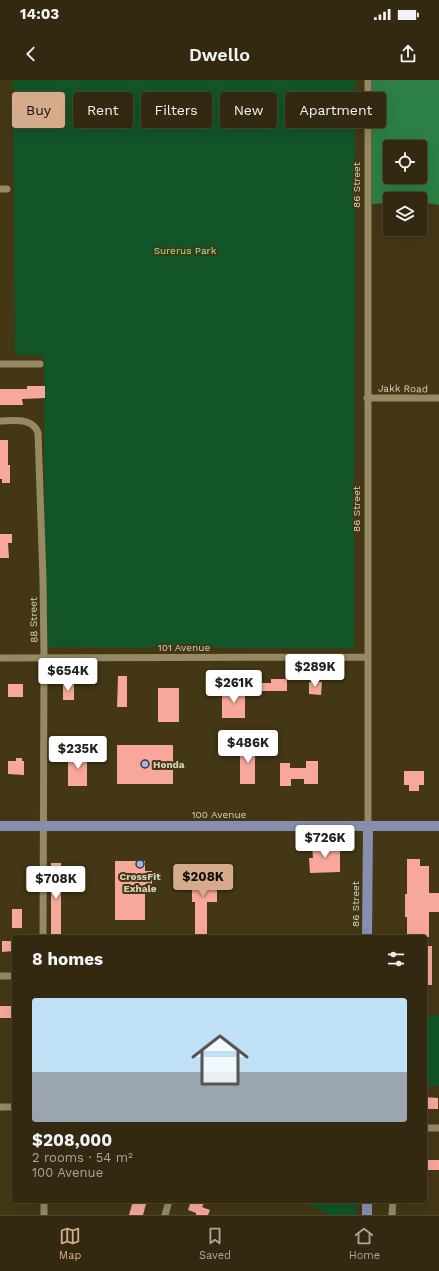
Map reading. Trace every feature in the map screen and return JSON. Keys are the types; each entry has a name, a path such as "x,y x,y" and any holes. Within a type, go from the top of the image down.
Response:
{"main road":[{"name":"100 Avenue","path":"0,826 439,826"},
{"name":"86 Street","path":"367,935 368,826"},
{"path":"367,1203 367,1215"}],"street":[{"name":"86 Street","path":"368,80 368,826"},
{"path":"0,364 40,364"},
{"name":"Jakk Road","path":"367,398 439,398"},
{"name":"88 Street","path":"0,421 25,421 32,425 38,433 44,658 43,935"},
{"name":"101 Avenue","path":"0,658 368,657"},
{"path":"0,976 12,976"},
{"path":"0,1107 12,1106"},
{"path":"427,1128 439,1128"},
{"path":"44,1203 44,1215"},
{"path":"165,1215 168,1203"},
{"path":"392,1215 393,1203"}],"green space":[{"name":"Surerus Park","path":"13,80 355,80 355,92 285,92 285,128 355,128 354,648 45,647 44,355 15,355 13,128 65,128 65,92 13,92"},
{"path":"372,80 439,80 439,205 427,203 427,192 383,192 383,203 372,204 372,128 386,128 386,92 372,92"},
{"path":"427,1015 439,1015 439,1086 427,1086"},
{"path":"307,1203 356,1203 356,1215 330,1215"}],"building":[{"path":"27,386 45,386 45,398 22,399 23,405 0,405 0,389 27,389"},
{"path":"0,440 8,440 10,483 2,483 2,479 0,479"},
{"path":"0,534 12,534 12,543 8,543 9,558 0,558"},
{"path":"118,676 127,676 127,707 117,707"},
{"path":"271,679 287,679 287,691 252,691 252,683 271,683"},
{"path":"309,682 322,682 321,695 309,694"},
{"path":"8,684 23,684 23,697 8,697"},
{"path":"63,684 74,684 74,700 63,700"},
{"path":"158,688 179,688 179,722 158,722"},
{"path":"222,690 245,690 245,718 222,718"},
{"name":"Honda","path":"117,745 173,745 173,784 117,784"},
{"path":"240,745 255,745 255,784 240,784"},
{"path":"68,753 87,753 87,786 68,786"},
{"path":"16,758 22,758 22,761 24,761 24,775 8,774 8,761 16,761"},
{"path":"306,761 318,761 318,784 304,784 304,779 291,779 291,786 280,786 280,763 290,763 290,768 306,768"},
{"path":"404,771 424,771 424,785 419,785 419,791 409,791 409,785 404,785"},
{"path":"340,845 340,872 310,873 309,858 313,858 312,846"},
{"path":"407,859 420,859 420,866 429,866 429,893 439,893 439,912 429,912 429,937 427,937 427,935 407,935 405,894 407,894"},
{"path":"115,861 145,861 145,871 152,871 152,884 145,884 145,920 115,920"},
{"path":"51,863 61,863 61,935 51,935"},
{"path":"192,868 210,868 210,881 217,881 217,902 207,902 207,935 195,935 195,902 192,902"},
{"path":"12,909 22,909 22,928 12,928"},
{"path":"2,941 12,941 12,951 2,952"},
{"path":"427,946 432,946 432,985 427,985"},
{"path":"0,1006 12,1006 12,1018 0,1018"},
{"path":"427,1097 438,1098 438,1109 427,1109"},
{"path":"427,1160 439,1160 439,1170 427,1170"},
{"path":"132,1203 146,1204 143,1215 129,1215"},
{"path":"190,1203 204,1203 202,1207 210,1210 208,1215 196,1215 196,1213 188,1210"}],"place":[{"name":"Honda","path":"145,764"},
{"name":"CrossFit Exhale","path":"140,864"}]}
